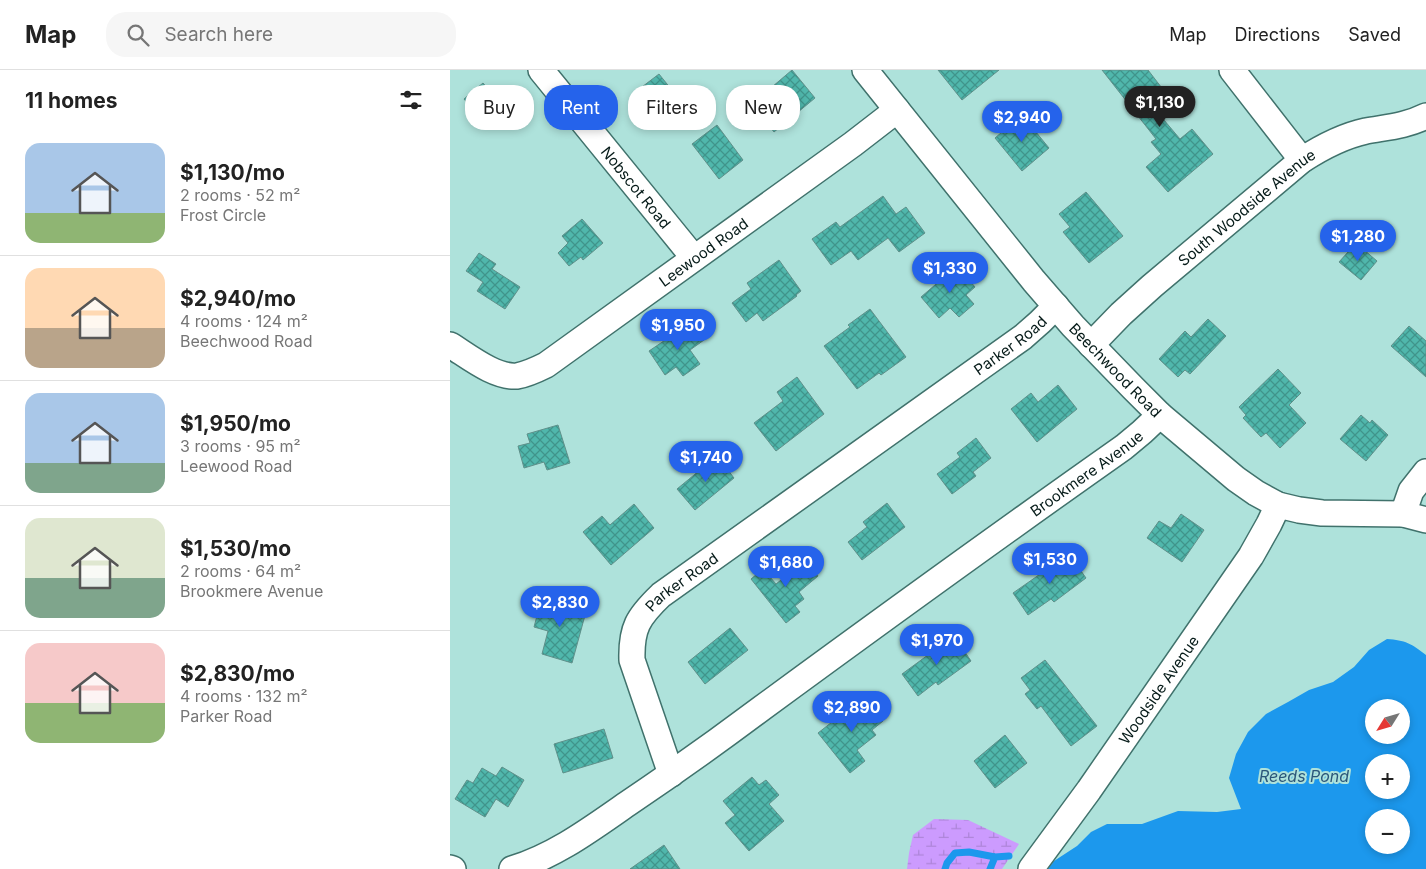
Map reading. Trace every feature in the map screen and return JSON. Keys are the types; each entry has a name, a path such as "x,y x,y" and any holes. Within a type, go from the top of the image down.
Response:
{"street":[{"name":"Nobscot Road","path":"541,70 694,258"},
{"name":"Beechwood Road","path":"865,70 1056,306 1091,345 1160,415 1236,479 1278,505 1299,510 1414,517"},
{"path":"1232,70 1302,160"},
{"name":"Leewood Road","path":"450,345 500,374 515,376 531,372 546,365 853,144 897,110"},
{"name":"South Woodside Avenue","path":"1091,345 1105,329 1146,292 1302,160 1342,138 1365,131 1398,126 1426,116"},
{"name":"Parker Road","path":"671,774 632,660 631,643 636,624 646,609 661,595 1023,337 1056,306"},
{"name":"Brookmere Avenue","path":"671,774 898,607 1124,447 1160,415"},
{"path":"1414,517 1411,491 1426,472"},
{"name":"Woodside Avenue","path":"1031,869 1094,782 1251,556 1278,505"},
{"path":"512,869 549,855 575,840 671,774"}],"green space":[{"path":"934,819 968,820 1019,844 1002,869 907,869 913,835"}],"water":[{"name":"Reeds Pond","path":"1387,639 1408,643 1426,655 1426,869 1048,869 1054,861 1077,846 1091,832 1107,824 1142,824 1178,811 1217,812 1241,809 1229,778 1236,754 1248,732 1266,714 1309,690 1333,682 1354,667 1369,650"}],"building":[{"path":"792,70 815,98 800,110 800,85 774,85"},
{"path":"938,70 999,70 962,100"},
{"path":"1102,70 1148,70 1168,96 1153,107 1180,139 1192,129 1213,154 1168,192 1146,167 1161,154 1151,142 1156,139"},
{"path":"659,74 668,85 645,85"},
{"path":"1022,115 1049,148 1022,171 995,138"},
{"path":"716,126 743,160 719,179 692,144 710,130 716,130"},
{"path":"1086,192 1123,236 1089,263 1063,232 1070,227 1059,214"},
{"path":"883,196 896,214 906,207 925,233 899,252 888,238 858,260 851,251 831,265 812,239 836,222 840,227"},
{"path":"582,219 603,243 583,260 581,257 569,266 558,253 568,243 562,236"},
{"path":"1356,243 1377,261 1361,280 1339,262"},
{"path":"479,253 496,264 492,269 520,287 505,309 477,291 483,282 466,271"},
{"path":"779,260 801,291 763,321 757,313 746,322 732,303 751,289 747,283"},
{"path":"957,266 975,287 966,295 974,304 959,317 950,308 939,318 921,297"},
{"path":"870,309 906,357 857,389 824,346"},
{"path":"1208,319 1226,336 1190,374 1185,370 1178,377 1159,359 1185,331 1191,337"},
{"path":"692,322 704,340 690,350 700,364 683,376 676,367 665,375 649,351"},
{"path":"1409,326 1426,341 1426,377 1391,346"},
{"path":"1278,369 1301,393 1289,405 1306,423 1280,448 1266,433 1261,437 1243,418 1246,415 1239,407"},
{"path":"797,377 824,414 776,451 754,423 783,401 777,392"},
{"path":"1058,385 1077,409 1037,442 1011,409 1031,393 1038,402"},
{"path":"1361,415 1370,423 1372,420 1388,435 1366,461 1340,439"},
{"path":"558,425 570,463 547,470 544,462 524,468 518,446 530,443 527,434"},
{"path":"976,438 991,458 973,472 976,476 952,494 937,474 960,457 957,453"},
{"path":"717,456 734,478 695,510 677,489"},
{"path":"887,503 905,527 862,560 848,542 867,527 863,522"},
{"path":"634,504 654,528 611,565 583,532 602,516 610,525"},
{"path":"1181,514 1204,530 1182,562 1147,538 1159,521 1171,528"},
{"path":"1069,554 1086,578 1054,602 1051,599 1028,615 1013,593"},
{"path":"804,557 818,576 799,592 804,599 795,606 800,612 786,623 751,579 763,569 776,584 786,576 784,573"},
{"path":"542,597 587,608 572,663 542,654 548,631 534,627"},
{"path":"730,628 748,650 705,684 688,662"},
{"path":"954,636 971,661 938,685 936,682 918,696 902,674"},
{"path":"1045,660 1097,726 1071,746 1041,706 1037,709 1025,694 1030,690 1021,678"},
{"path":"864,697 883,721 872,730 876,735 857,750 865,761 850,773 818,733"},
{"path":"604,729 613,758 563,773 554,744"},
{"path":"1005,735 1027,763 995,788 974,761"},
{"path":"502,767 524,780 508,807 496,799 485,817 455,799 467,780 473,783 482,768 496,776"},
{"path":"752,777 759,785 766,780 779,795 769,804 784,821 749,851 725,823 735,815 723,801"},
{"path":"664,845 680,869 630,869"}],"waterway":[{"path":"945,869 955,853 969,852 995,857 1009,856"},
{"path":"990,869 995,857"}]}
